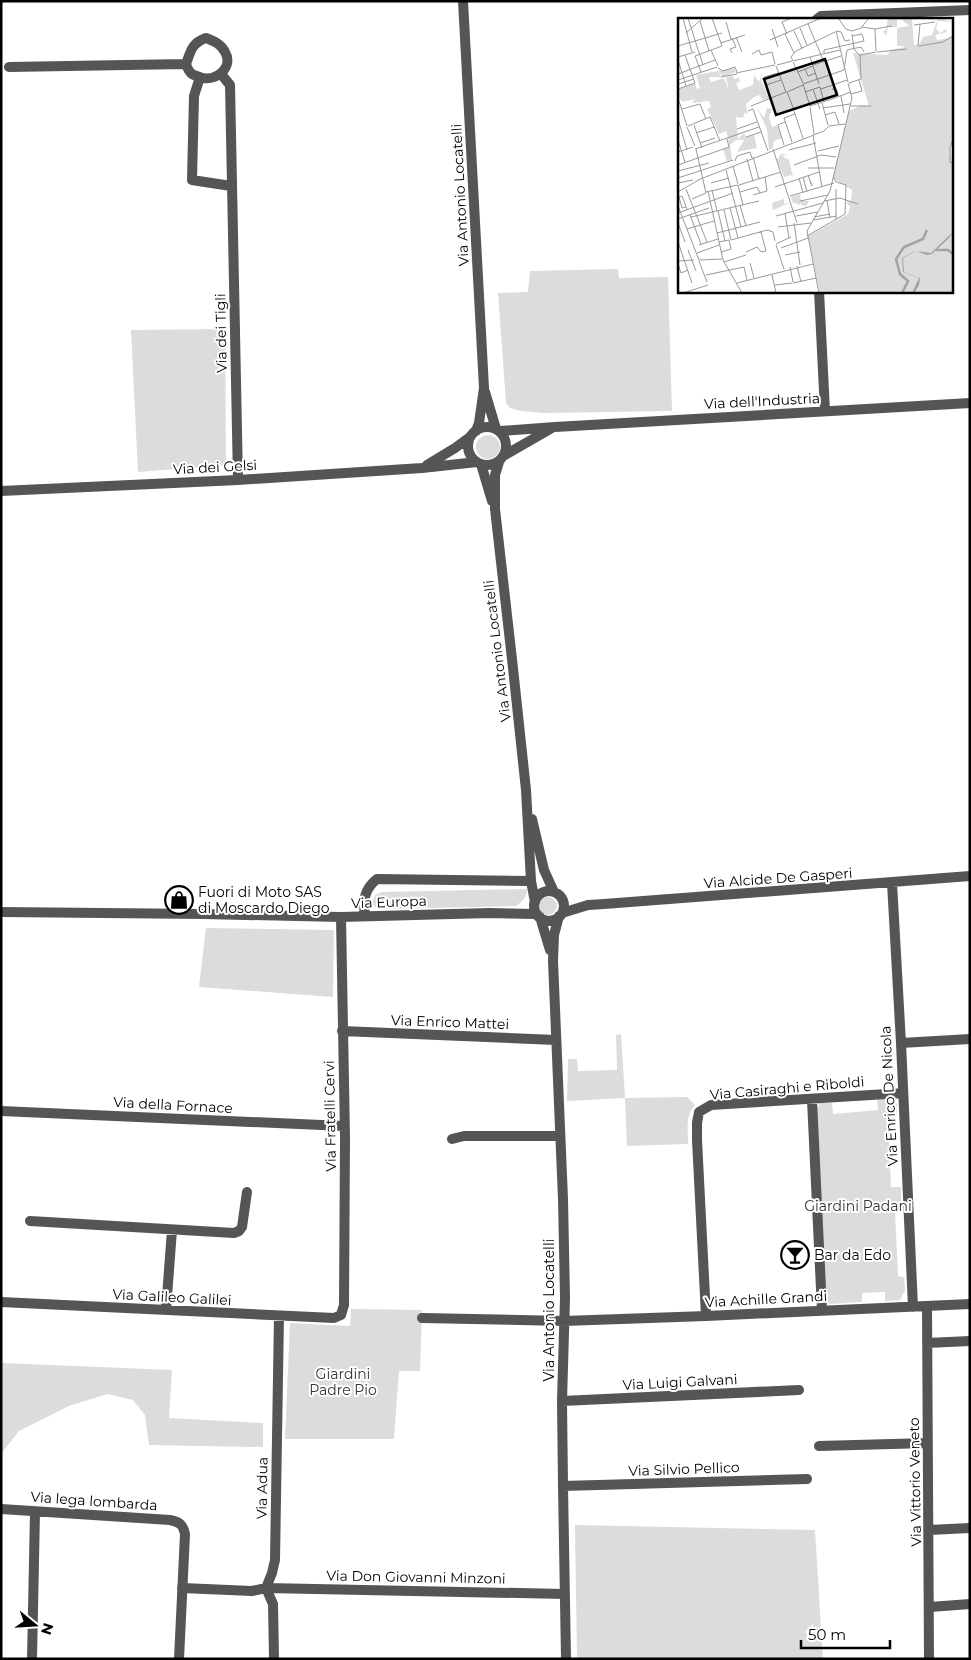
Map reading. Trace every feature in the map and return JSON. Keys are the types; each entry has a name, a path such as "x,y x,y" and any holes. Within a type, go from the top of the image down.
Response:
{"street":[{"name":"Via Antonio Locatelli","path":"463,1 484,388 479,423 473,434"},
{"path":"818,18 821,16 970,10"},
{"path":"206,38 218,43 227,53 227,62 221,74 211,79 192,75 186,64 191,48 197,42 206,38"},
{"path":"9,67 186,64"},
{"name":"Via dei Tigli","path":"221,74 230,85 238,480"},
{"path":"200,77 194,96 192,180 231,186"},
{"path":"819,292 825,411"},
{"name":"Via Antonio Locatelli","path":"484,388 498,430"},
{"name":"Via dell'Industria","path":"498,430 970,404"},
{"path":"422,468 486,427 498,430 505,438 507,446 495,476 495,509"},
{"path":"479,463 493,464 555,427"},
{"path":"473,434 468,442 470,454 479,463 495,509"},
{"name":"Via dei Gelsi","path":"4,492 238,480 479,463"},
{"name":"Via Antonio Locatelli","path":"495,509 514,668 526,790 534,902"},
{"name":"Via Antonio Locatelli","path":"526,790 544,870 558,895"},
{"path":"514,880 522,877 530,858"},
{"name":"Via Alcide De Gasperi","path":"558,895 571,902 588,905 970,876"},
{"path":"365,916 365,896 370,884 377,879 531,881"},
{"name":"Via Enrico De Nicola","path":"892,883 913,1307"},
{"path":"548,891 558,895 563,902 560,915 550,920 538,916 534,908 534,902 542,892 548,891"},
{"name":"Via Alcide De Gasperi","path":"560,915 588,905"},
{"name":"Via Europa","path":"1,912 340,917 490,913 538,916"},
{"name":"Via Antonio Locatelli","path":"560,915 554,935 553,961 564,1209 562,1401 566,1659"},
{"name":"Via Antonio Locatelli","path":"538,916 553,961"},
{"name":"Via Fratelli Cervi","path":"340,917 344,1126 344,1305 341,1315"},
{"name":"Via Enrico Mattei","path":"342,1031 556,1040"},
{"path":"901,1043 970,1039"},
{"name":"Via Casiraghi e Riboldi","path":"706,1316 697,1140 699,1112 711,1105 812,1100 903,1092"},
{"path":"812,1100 822,1310"},
{"name":"Via della Fornace","path":"1,1111 344,1126"},
{"path":"452,1139 464,1136 560,1136"},
{"path":"30,1221 234,1233 242,1228 247,1192"},
{"path":"166,1310 172,1230"},
{"name":"Via Galileo Galilei","path":"1,1302 279,1316 334,1318 341,1315"},
{"name":"Via Achille Grandi","path":"564,1321 970,1304"},
{"name":"Via Vittorio Veneto","path":"927,1306 929,1659"},
{"name":"Via Adua","path":"266,1588 275,1560 279,1316"},
{"path":"422,1318 564,1321"},
{"path":"927,1343 970,1341"},
{"name":"Via Luigi Galvani","path":"562,1401 799,1390"},
{"path":"819,1446 928,1442"},
{"name":"Via Silvio Pellico","path":"563,1486 806,1479"},
{"name":"Via lega lombarda","path":"1,1509 178,1522 183,1526 185,1534 182,1588"},
{"path":"32,1659 35,1512"},
{"path":"929,1530 970,1528"},
{"path":"179,1659 182,1588 252,1591 266,1588 273,1604 274,1659"},
{"name":"Via Don Giovanni Minzoni","path":"266,1588 565,1594"},
{"path":"930,1607 970,1604"}],"green space":[{"path":"618,269 619,278 668,277 672,411 544,413 510,408 506,403 498,293 528,292 530,271"},
{"path":"225,329 226,465 138,472 131,330"},
{"path":"488,435 497,438 500,447 497,456 488,459 479,456 476,447 479,438"},
{"path":"527,889 524,899 516,906 383,909 376,908 372,903 375,895 382,892"},
{"path":"548,897 554,900 557,906 554,912 548,915 542,912 539,906 542,900"},
{"path":"206,928 334,930 333,997 199,987"},
{"path":"621,1034 625,1098 567,1101 568,1059 577,1059 578,1071 617,1070 616,1035"},
{"path":"687,1097 695,1105 688,1118 688,1144 627,1146 625,1098"},
{"name":"Giardini Padani","path":"877,1099 892,1099 897,1104 897,1117 888,1117 891,1187 901,1187 901,1211 895,1212 898,1276 904,1277 905,1290 900,1300 885,1301 885,1292 862,1293 862,1302 831,1304 826,1302 816,1110 820,1103 832,1103 833,1114 878,1110"},
{"name":"Giardini Padre Pio","path":"351,1309 422,1310 420,1371 399,1371 394,1439 285,1439 290,1323 350,1326"},
{"path":"1,1363 172,1370 169,1418 263,1423 263,1447 149,1445 145,1415 133,1400 107,1394 69,1406 19,1431 1,1454"},
{"path":"575,1525 815,1530 823,1659 577,1659"}],"place":[{"name":"Fuori di Moto SAS di Moscardo Diego","path":"179,900"},
{"name":"Bar da Edo","path":"795,1255"}]}
